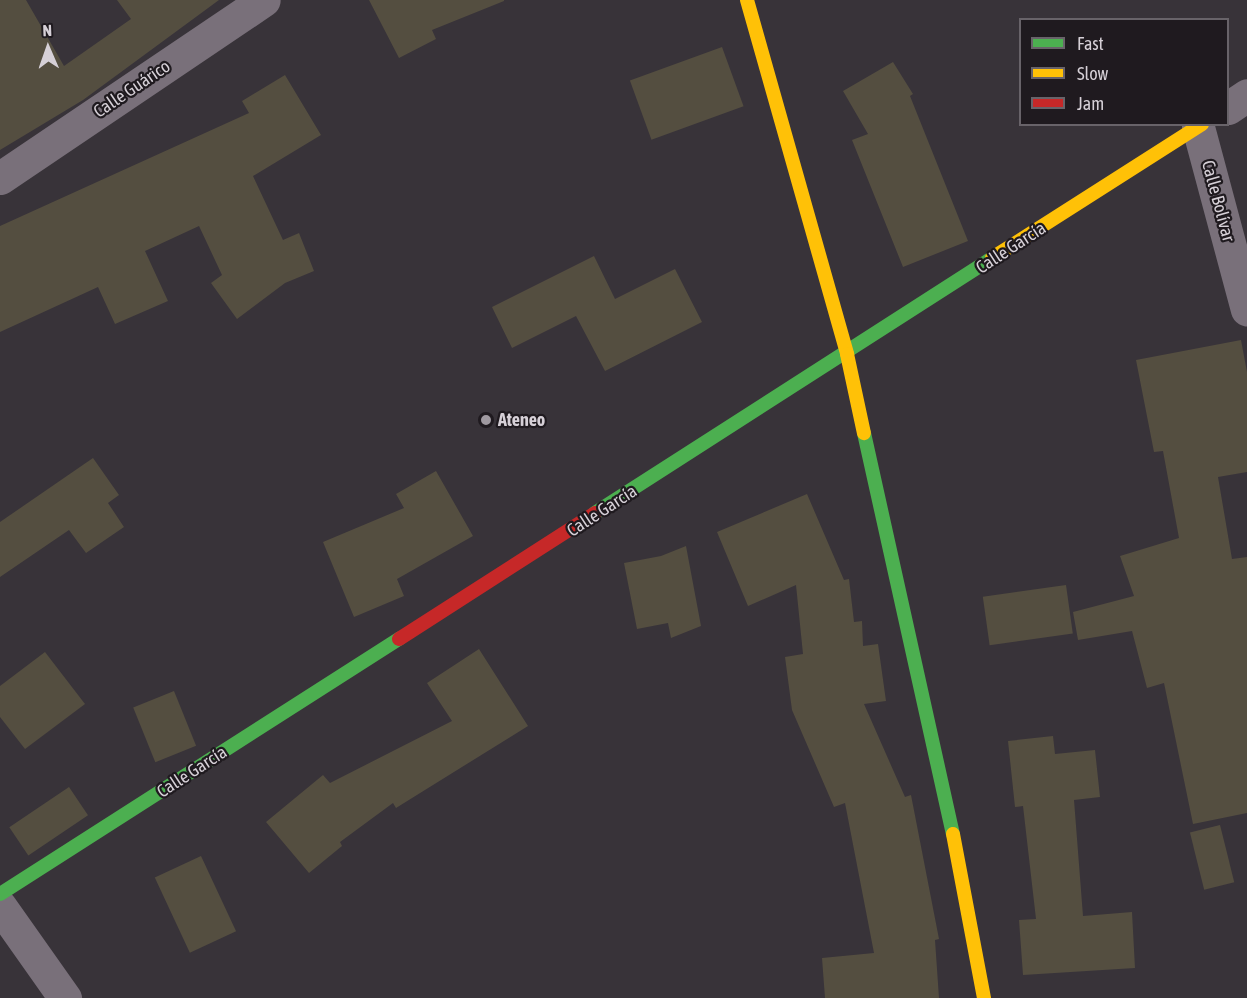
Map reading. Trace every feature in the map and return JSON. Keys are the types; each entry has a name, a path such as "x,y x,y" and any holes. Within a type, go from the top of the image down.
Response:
{"street":[{"name":"Calle Guárico","path":"0,178 264,0"},
{"path":"747,0 847,354 958,858 984,998"},
{"path":"1229,107 1247,95"},
{"name":"Calle García","path":"0,894 1200,126"},
{"name":"Calle Bolívar","path":"1200,126 1247,309"},
{"path":"0,906 65,998"}],"building":[{"path":"0,0 26,0 64,66 131,19 117,0 219,0 83,100 0,150"},
{"path":"369,0 504,1 432,30 436,39 399,58"},
{"path":"722,47 744,106 651,140 630,81"},
{"path":"893,62 913,94 910,96 968,241 903,267 852,140 868,134 843,91"},
{"path":"285,75 321,135 253,176 283,240 299,233 314,271 285,283 237,319 211,283 222,275 199,226 145,251 168,301 115,324 98,287 0,332 0,226 249,113 242,101"},
{"path":"594,256 615,299 675,269 702,322 605,371 576,316 512,348 492,307"},
{"path":"1241,340 1247,372 1247,472 1218,477 1232,559 1247,557 1247,813 1193,824 1164,683 1147,688 1132,631 1078,640 1073,612 1134,596 1120,556 1179,538 1163,451 1154,452 1136,360"},
{"path":"93,458 119,495 108,503 124,527 86,553 69,530 0,577 0,522"},
{"path":"436,471 473,536 397,579 404,596 354,617 323,542 404,508 396,494"},
{"path":"807,494 844,580 849,579 854,622 862,621 863,646 878,644 886,701 864,704 905,797 911,795 939,939 935,940 939,998 825,998 822,958 874,953 845,803 834,807 792,710 785,657 803,654 796,585 748,606 717,532"},
{"path":"686,546 701,626 671,638 668,623 637,629 624,563 661,556"},
{"path":"1066,585 1073,634 990,645 983,597"},
{"path":"479,649 528,726 396,808 393,803 340,842 342,846 309,873 266,822 323,775 330,783 452,721 427,683"},
{"path":"45,652 85,704 25,749 0,717 0,686"},
{"path":"174,691 196,746 155,762 133,707"},
{"path":"1053,736 1055,754 1095,750 1100,797 1074,800 1083,916 1132,912 1135,968 1023,975 1019,920 1036,919 1023,806 1015,807 1008,741"},
{"path":"69,787 88,815 28,855 9,827"},
{"path":"1220,825 1234,882 1204,890 1190,832"},
{"path":"201,856 236,931 190,953 155,878"}],"traffic: fast":[{"path":"595,513 992,258"},
{"path":"864,433 953,834"},
{"path":"0,894 399,639"}],"traffic: slow":[{"path":"747,0 847,354 864,433"},
{"path":"992,258 1199,126"},
{"path":"953,834 984,998"}],"traffic: jam":[{"path":"399,639 595,513"}],"place":[{"name":"Ateneo","path":"486,420"}]}
